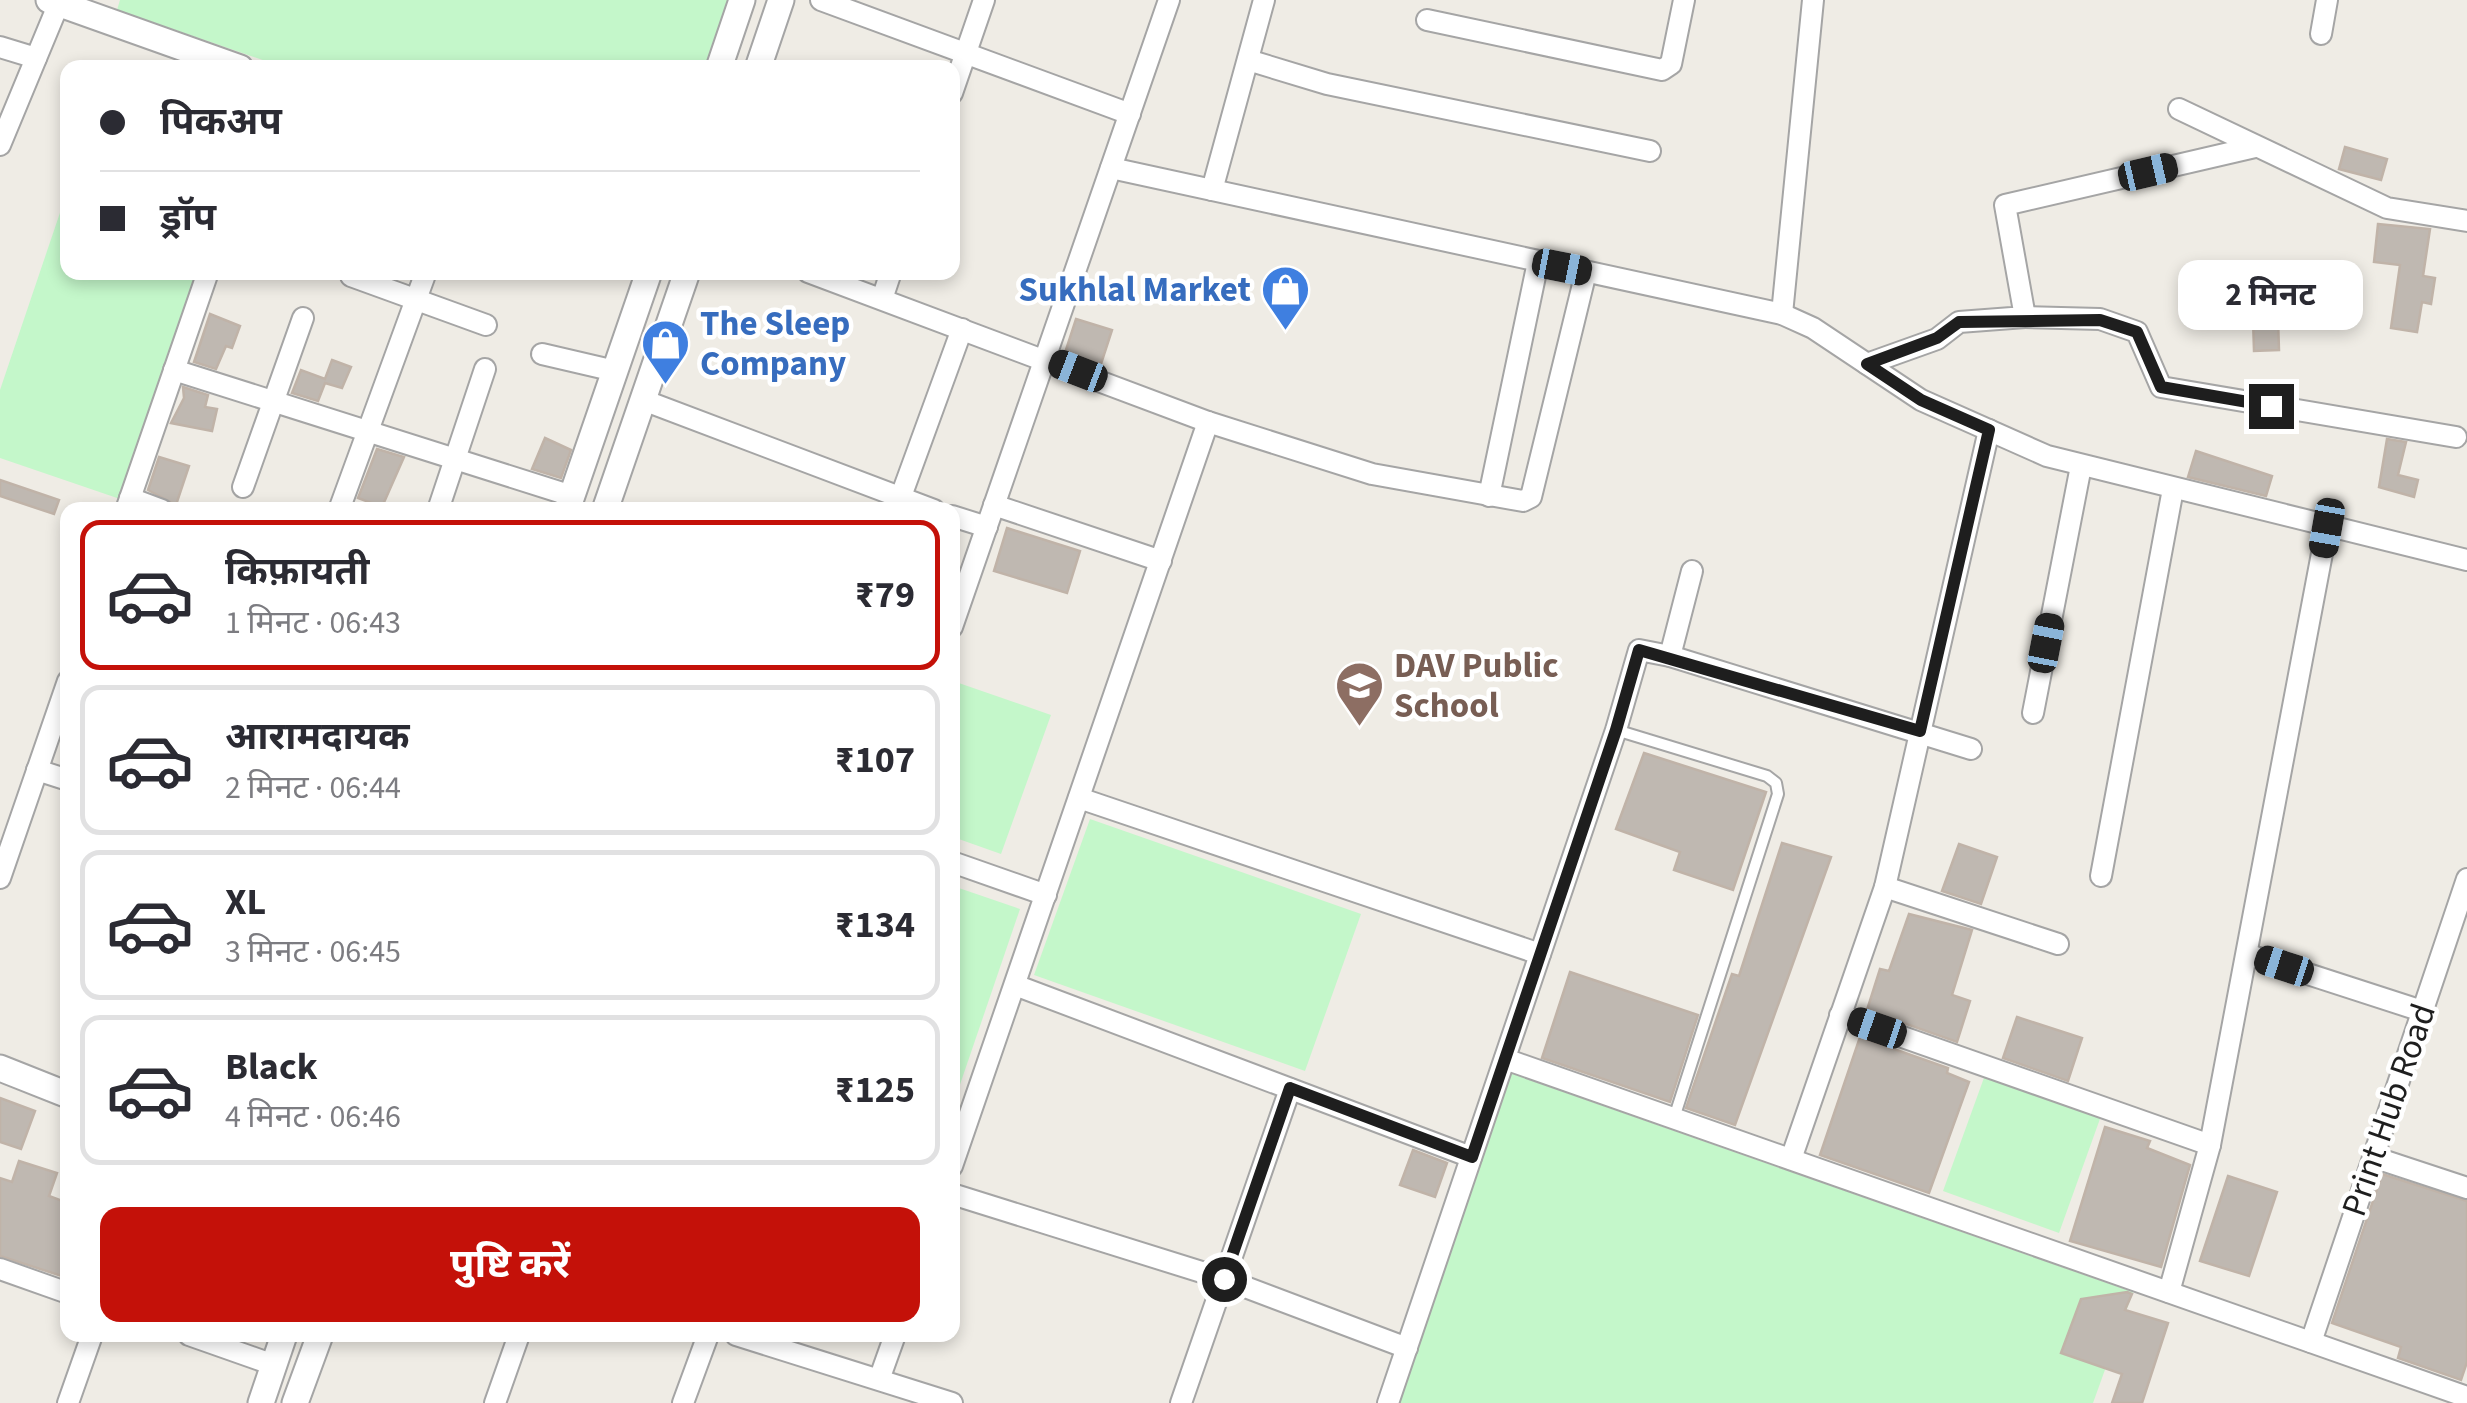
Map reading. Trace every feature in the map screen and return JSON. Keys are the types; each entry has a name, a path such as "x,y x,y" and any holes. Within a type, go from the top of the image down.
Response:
{"street":[{"path":"722,60 742,0"},
{"path":"761,60 782,0"},
{"path":"822,0 1130,114"},
{"path":"960,70 984,0"},
{"path":"960,603 1170,0"},
{"path":"1212,190 1264,0"},
{"path":"1427,20 1662,70 1671,64 1684,0"},
{"path":"1782,314 1813,0"},
{"path":"2321,34 2327,0"},
{"path":"0,145 54,2 99,8 221,60"},
{"path":"0,47 36,58"},
{"path":"1248,60 1327,84 1650,151"},
{"path":"2178,109 2387,208 2467,220"},
{"path":"2025,318 2005,205 2255,147"},
{"path":"1111,168 1782,314 1813,328 1921,400 2047,456 2467,560"},
{"path":"1489,496 1538,262"},
{"path":"830,280 1208,422 1372,474 1523,500 1531,497 1586,272"},
{"path":"129,502 205,280"},
{"path":"363,280 486,325"},
{"path":"342,502 423,280"},
{"path":"570,502 646,280"},
{"path":"607,502 684,280"},
{"path":"882,299 888,280"},
{"path":"243,487 303,318"},
{"path":"1867,364 1937,338 1959,322 2025,318 2100,320 2137,332 2161,387 2456,437"},
{"path":"899,502 962,328"},
{"path":"542,354 615,371"},
{"path":"441,502 485,369"},
{"path":"174,370 457,460 567,502"},
{"path":"643,400 893,502"},
{"path":"960,1143 1208,422"},
{"path":"1791,1159 1885,887 1989,430"},
{"path":"2032,714 2081,466"},
{"path":"2101,876 2173,489"},
{"path":"994,505 1160,561"},
{"path":"960,519 987,527"},
{"path":"2169,1292 2210,1145 2250,955 2327,528"},
{"path":"1670,656 1692,572"},
{"path":"1388,1403 1616,730 1639,650 1670,656 1972,749"},
{"path":"0,878 60,704"},
{"path":"37,770 60,777"},
{"path":"1079,798 1540,954"},
{"path":"960,865 1046,895"},
{"name":"Print Hub Road","path":"2311,1342 2467,879"},
{"path":"1885,887 2058,944"},
{"path":"2250,955 2422,1011"},
{"path":"1015,984 1472,1157"},
{"path":"1840,1015 2210,1145"},
{"path":"1505,1059 2467,1397"},
{"path":"0,1070 60,1092"},
{"path":"1181,1403 1290,1088"},
{"path":"2373,1157 2467,1188"},
{"path":"960,1196 1224,1279 1407,1348"},
{"path":"0,1269 60,1289"},
{"path":"68,1403 90,1342"},
{"path":"209,1342 274,1365"},
{"path":"261,1403 282,1342"},
{"path":"295,1403 317,1342"},
{"path":"495,1403 517,1342"},
{"path":"683,1403 705,1342"},
{"path":"760,1342 952,1403"},
{"path":"880,1377 892,1342"}],"lane":[{"path":"1616,730 1767,776 1776,783 1778,794 1674,1118"}],"green space":[{"path":"120,0 739,0 715,60 263,60 117,10"},
{"path":"60,213 60,280 195,280 120,499 0,458 0,390"},
{"path":"960,683 1051,715 1001,854 960,839"},
{"path":"1090,819 1361,914 1305,1071 1034,975"},
{"path":"960,889 1020,909 960,1085"},
{"path":"1510,1073 2133,1292 2093,1403 1398,1403"},
{"path":"1985,1075 2101,1116 2059,1233 1943,1191"}],"building":[{"path":"2345,147 2387,159 2381,180 2339,169"},
{"path":"2378,224 2430,229 2423,276 2435,278 2431,304 2422,302 2417,332 2391,328 2400,265 2374,262"},
{"path":"210,314 240,326 232,348 226,346 216,369 194,362"},
{"path":"2278,318 2279,350 2254,351 2253,319"},
{"path":"1076,319 1112,330 1101,364 1065,353"},
{"path":"332,360 351,367 342,388 325,383 318,401 292,393 301,370 325,379"},
{"path":"183,387 208,395 205,407 217,409 212,431 171,423 184,398"},
{"path":"545,438 571,450 561,478 532,469"},
{"path":"2387,439 2406,442 2398,475 2418,480 2414,497 2379,487"},
{"path":"377,449 404,457 384,502 358,498"},
{"path":"2196,451 2272,476 2266,496 2188,477"},
{"path":"159,457 189,466 177,502 148,490"},
{"path":"0,480 59,500 54,514 0,496"},
{"path":"1007,528 1080,551 1067,593 994,571"},
{"path":"1644,753 1766,792 1733,890 1674,870 1680,852 1616,829"},
{"path":"1782,843 1831,857 1735,1125 1686,1108 1732,974 1739,976"},
{"path":"1959,844 1997,857 1981,904 1942,891"},
{"path":"1909,914 1972,930 1952,995 1970,1001 1957,1042 1867,1010 1880,969 1889,971"},
{"path":"1570,972 1698,1015 1670,1102 1542,1058"},
{"path":"2017,1017 2082,1038 2068,1081 2003,1058"},
{"path":"1860,1037 1948,1068 1947,1073 1969,1082 1929,1193 1820,1155"},
{"path":"0,1098 35,1111 21,1149 0,1142"},
{"path":"2105,1127 2150,1141 2147,1148 2190,1165 2161,1267 2070,1241"},
{"path":"1413,1150 1447,1163 1435,1197 1400,1185"},
{"path":"19,1161 57,1173 49,1196 60,1200 60,1275 0,1256 0,1178 12,1182"},
{"path":"2382,1174 2467,1201 2467,1362 2461,1380 2398,1358 2401,1347 2332,1323"},
{"path":"2228,1176 2277,1192 2249,1276 2200,1261"},
{"path":"2132,1294 2125,1310 2168,1323 2142,1403 2112,1403 2122,1374 2061,1353 2081,1299"}],"place":[{"name":"Sukhlal Market","path":"1286,332"},
{"name":"The Sleep Company","path":"665,386"},
{"name":"DAV Public School","path":"1359,728"}],"route":[{"path":"1224,1279 1290,1088 1472,1157 1616,730 1639,650 1920,731 1989,430 1921,400 1867,364 1937,338 1959,322 2025,318 2100,320 2137,332 2161,387 2271,406"}]}
